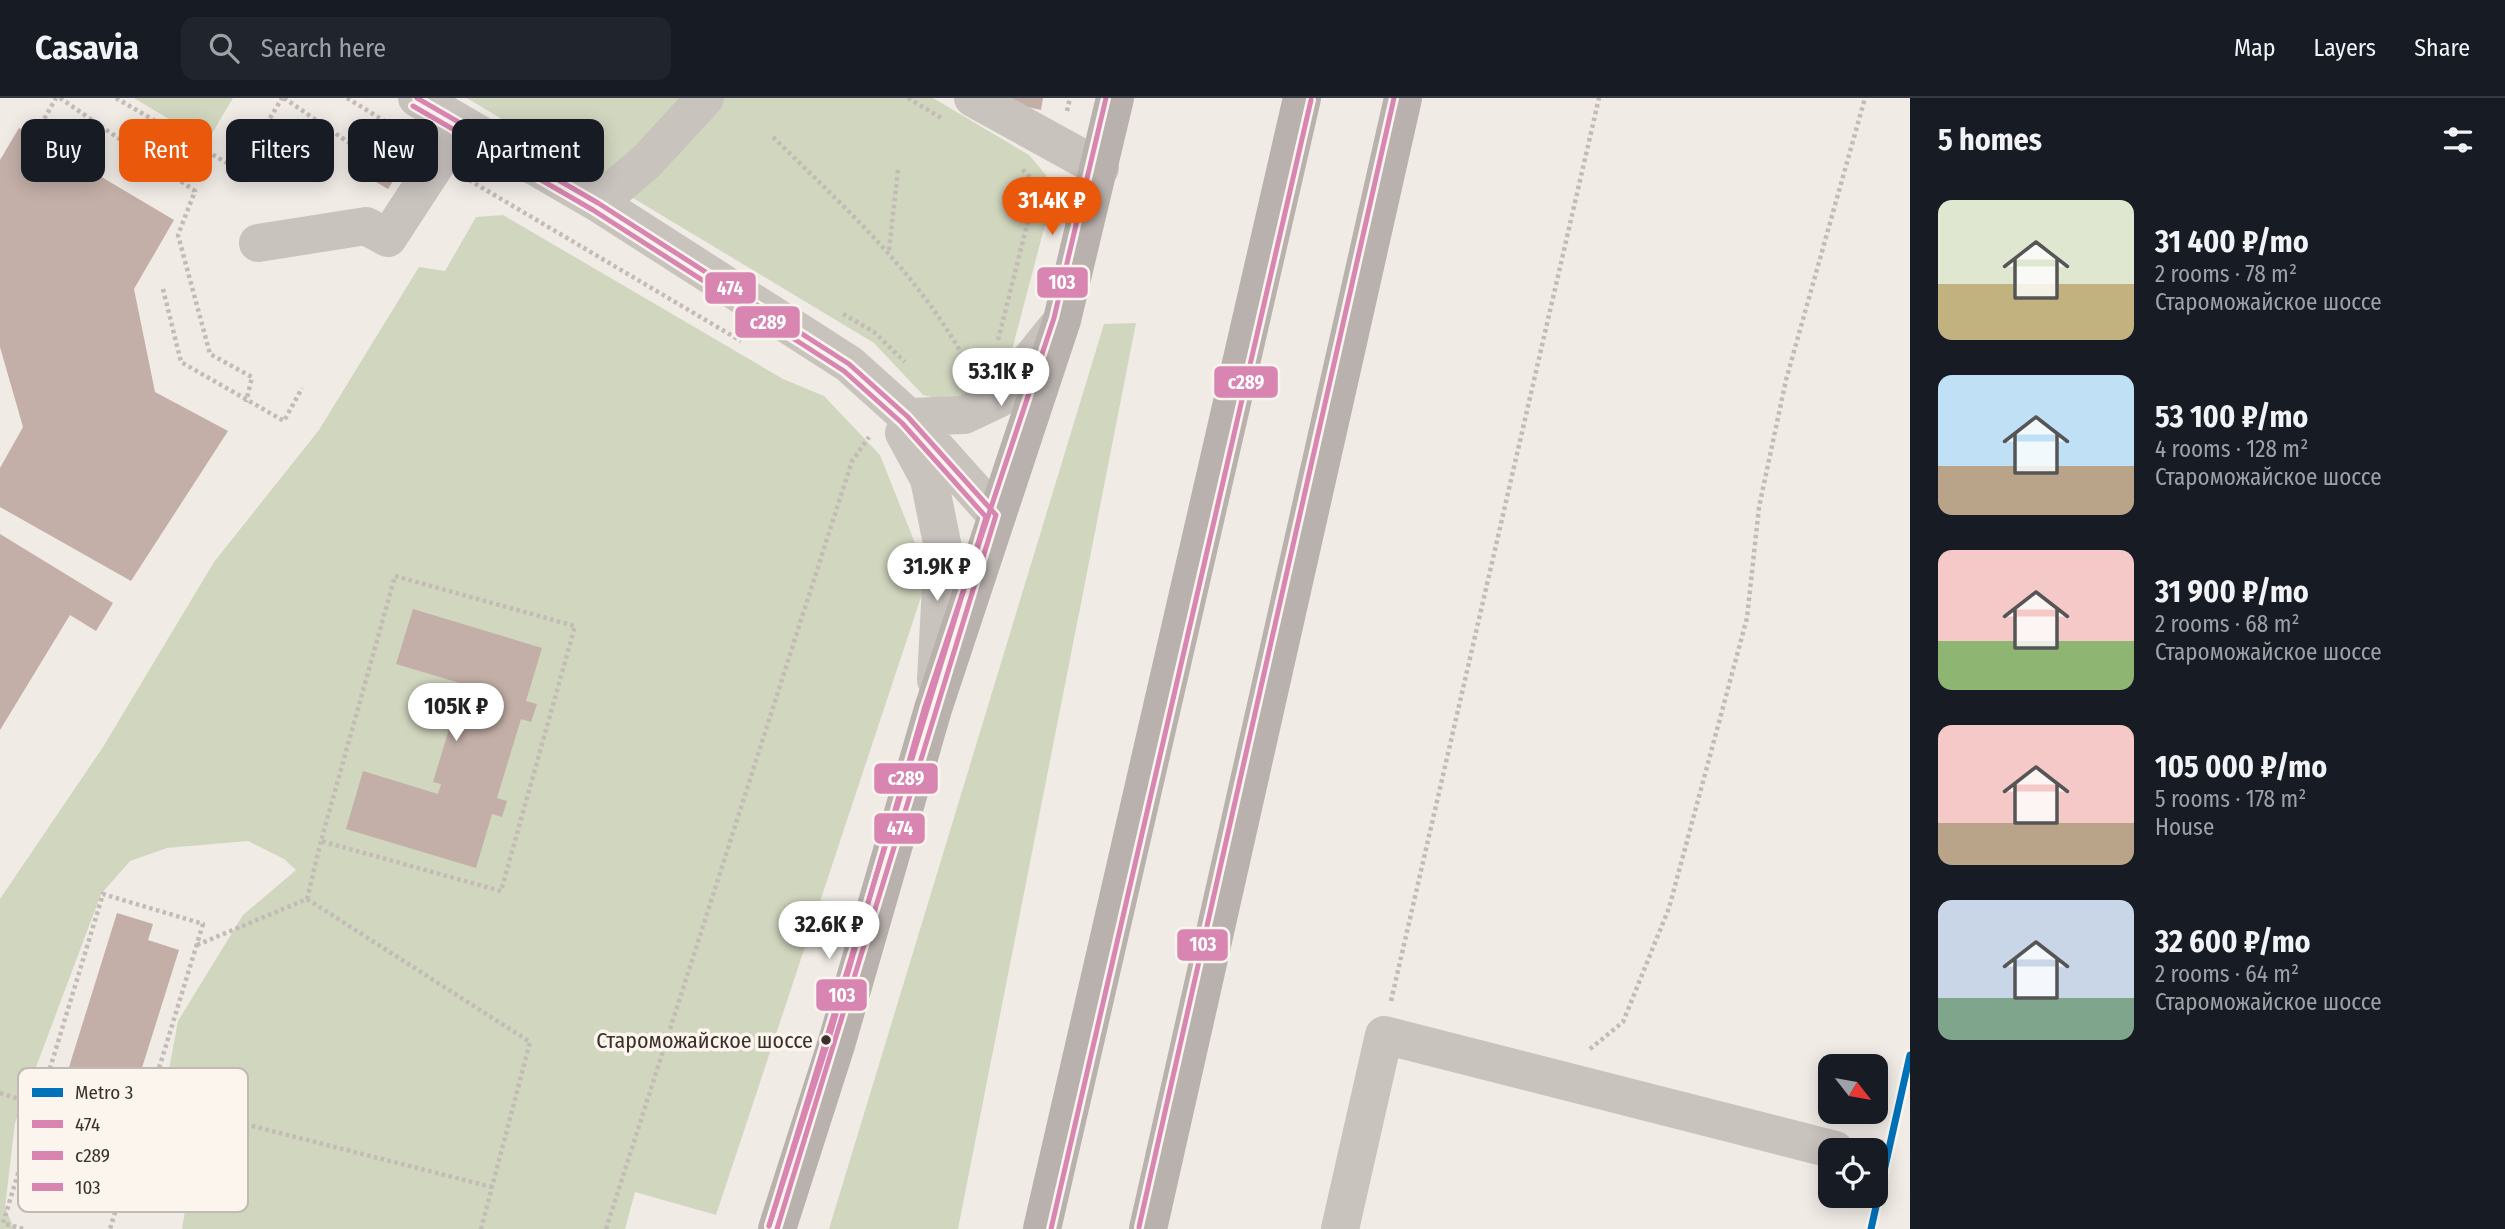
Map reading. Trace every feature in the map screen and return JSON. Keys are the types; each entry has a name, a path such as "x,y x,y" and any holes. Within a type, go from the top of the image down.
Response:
{"main road":[{"path":"778,1229 836,1045 933,709 1062,320 1115,98"},
{"path":"1042,1229 1302,98"},
{"path":"1148,1229 1404,98"}],"street":[{"path":"598,203 647,160 705,98"},
{"path":"405,112 451,141 598,203 849,364 899,391 964,415 1000,398 1062,320"},
{"path":"964,112 1100,168"},
{"path":"258,243 366,226 388,238 451,141"},
{"path":"899,391 996,516"},
{"path":"899,391 929,479 943,548 933,709"},
{"path":"1340,1229 1384,1035 1818,1146"}],"path":[{"path":"45,119 58,98 195,191 178,236 210,354 252,377 246,402"},
{"path":"116,98 239,170 283,98 348,142"},
{"path":"347,98 405,112"},
{"path":"908,98 964,112"},
{"path":"1384,1035 1599,98"},
{"path":"1555,1080 1623,1022 1669,908 1747,618 1759,507 1786,380 1865,98"},
{"path":"773,138 889,250 951,332 974,377"},
{"path":"451,141 452,170 751,347"},
{"path":"995,351 1034,197 1030,177 1013,160"},
{"path":"889,250 898,170"},
{"path":"163,289 181,362 246,402 284,421 302,388"},
{"path":"840,312 874,332 899,391"},
{"path":"606,1229 852,461 872,433 866,426"},
{"path":"307,900 321,841 395,576 575,626 501,891 321,841"},
{"path":"50,1068 103,894 203,925 160,1068"},
{"path":"197,944 307,900"},
{"path":"307,900 530,1042 481,1229"},
{"path":"0,1093 18,1099"},
{"path":"248,1125 492,1187"},
{"path":"18,1176 3,1226 23,1229"},
{"path":"110,1229 115,1212"}],"green space":[{"path":"134,98 233,98 212,134 212,119 169,119"},
{"path":"467,98 933,98 1029,155 1046,175 1051,202 1003,384 956,403 923,395 874,343 604,180 604,119 502,119"},
{"path":"503,215 783,379 824,396 880,455 928,576 716,1215 635,1192 625,1229 182,1229 185,1212 248,1212 248,1068 169,1068 178,1021 243,915 296,870 284,859 248,841 167,848 130,861 101,894 36,1068 18,1068 18,1115 5,1207 14,1229 0,1229 0,899 103,747 214,562 319,430 419,267 445,271 476,217"},
{"path":"1136,323 958,1229 829,1229 1104,324"}],"building":[{"path":"986,98 1043,98 1041,110"},
{"path":"19,128 21,182 105,182 105,179 174,220 134,289 155,392 228,431 131,581 0,507 0,468 23,427 0,347 0,160"},
{"path":"376,182 392,182 388,189"},
{"path":"0,534 113,603 96,631 70,615 0,730"},
{"path":"413,609 542,648 526,701 537,704 531,722 521,719 497,798 507,801 502,817 492,814 476,868 346,829 363,771 438,794 441,784 433,782 460,693 467,696 470,686 396,664"},
{"path":"117,913 153,924 148,940 179,950 142,1068 69,1068"}],"metro line":[{"name":"3","path":"1871,1229 1910,1055"}],"transit line":[{"name":"474","path":"417,98 598,203 849,364 908,417 996,515 777,1229"},
{"name":"103","path":"769,1226 828,1042 925,706 1054,318 1106,98"},
{"name":"103","path":"1139,1227 1394,98"},
{"name":"с289","path":"1051,1229 1311,100"},
{"name":"с289","path":"413,106 593,210 844,371 902,423 986,517 769,1226"}],"place":[{"name":"Староможайское шоссе","path":"826,1040"}]}
